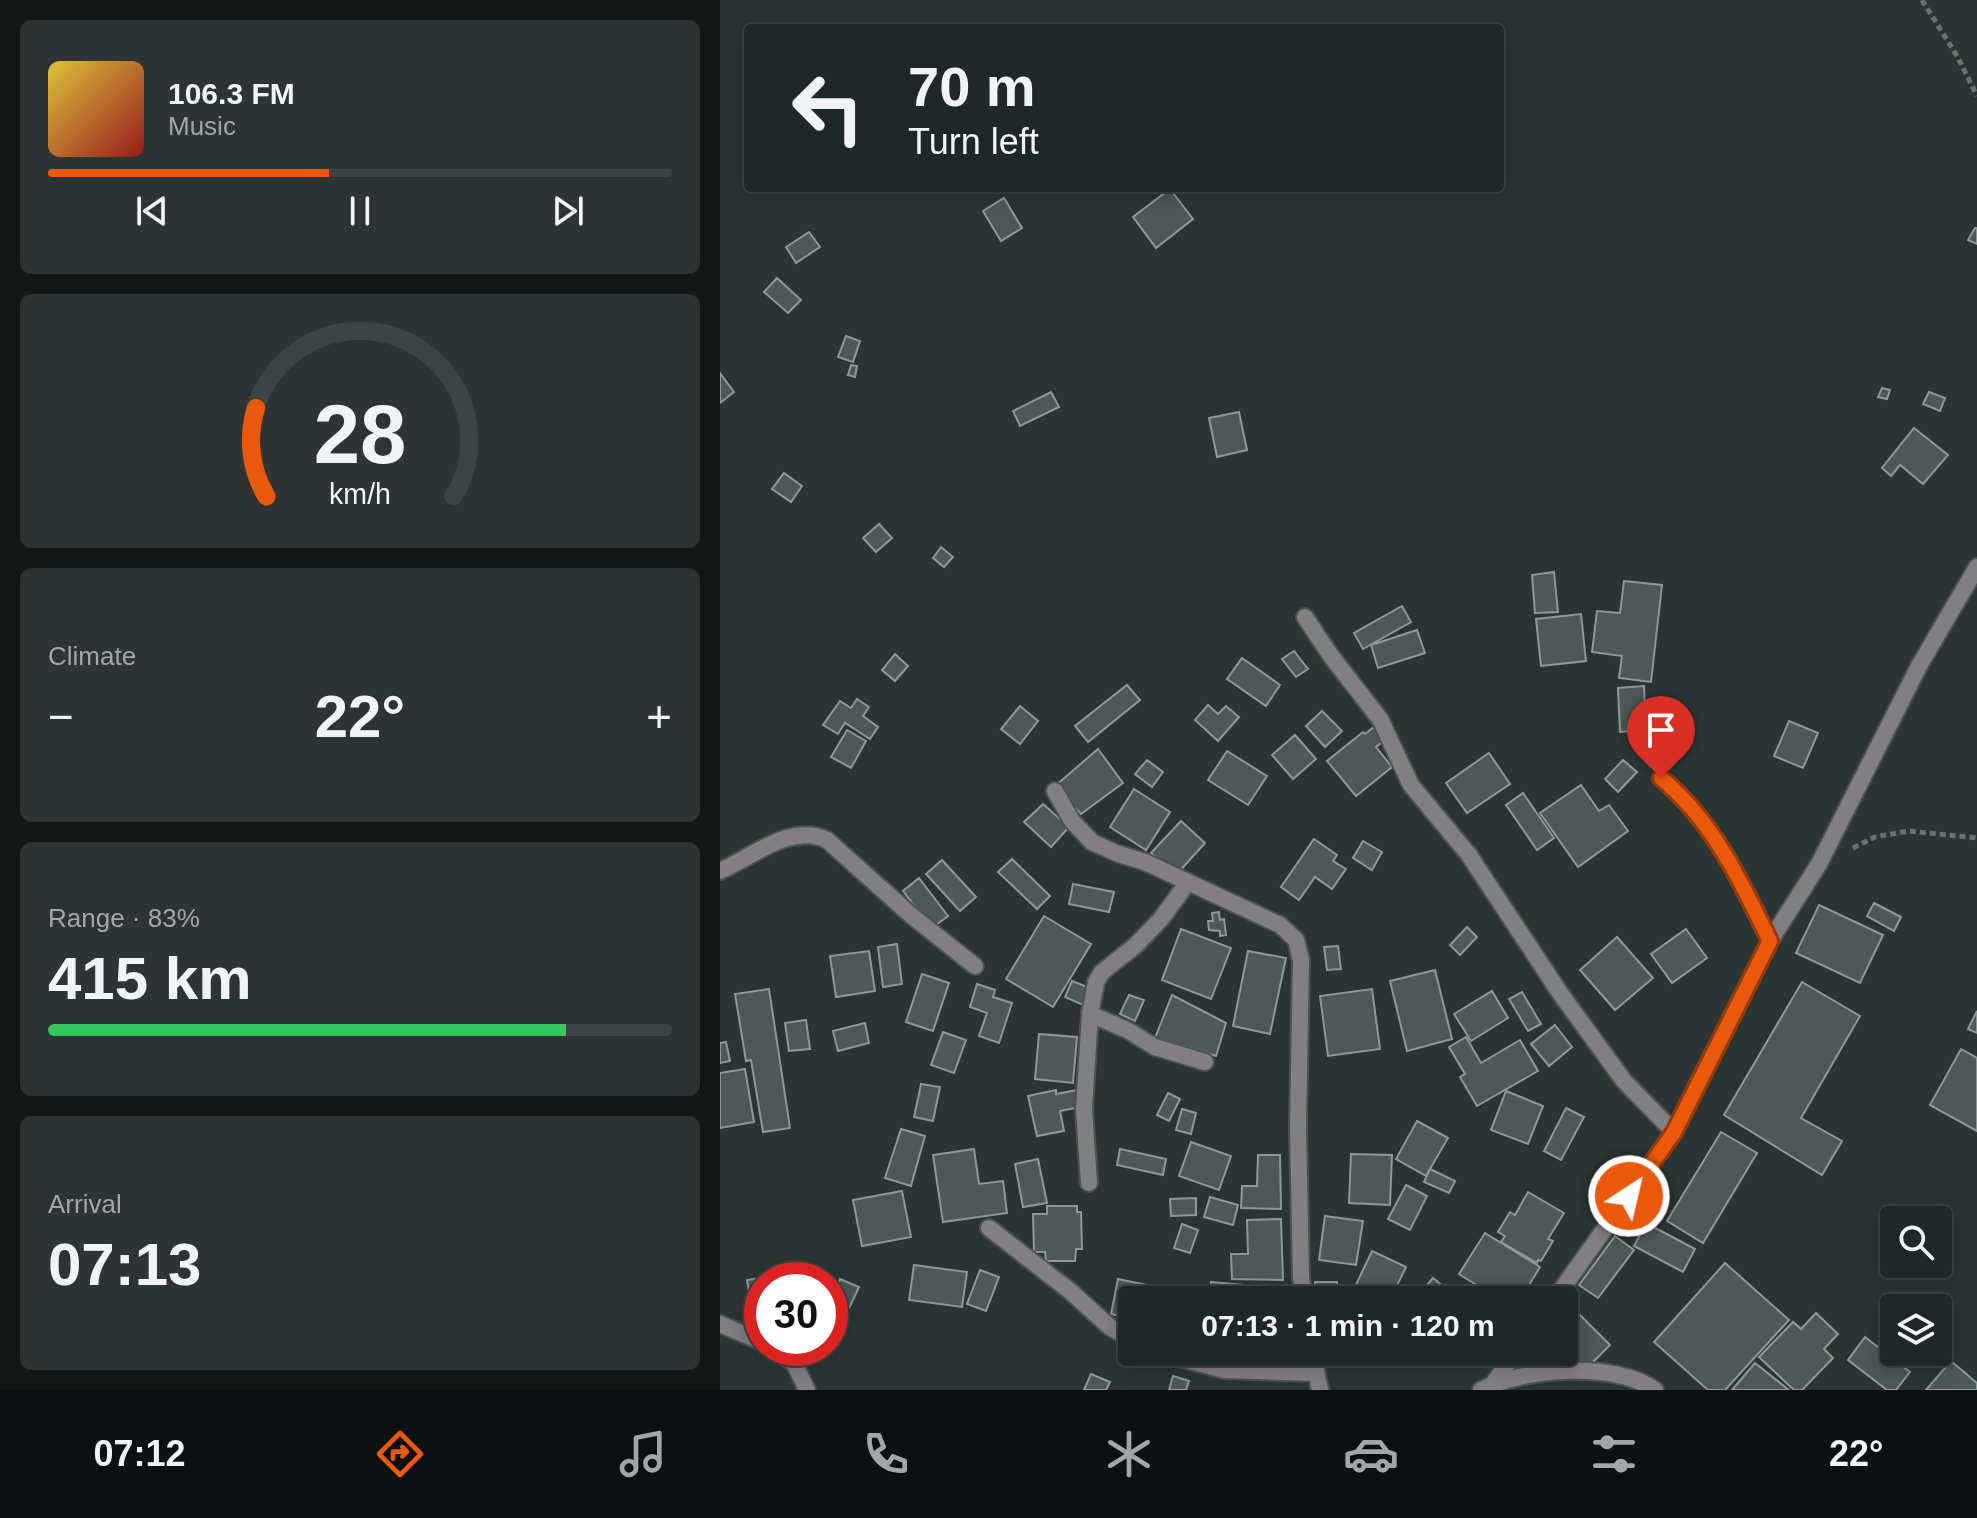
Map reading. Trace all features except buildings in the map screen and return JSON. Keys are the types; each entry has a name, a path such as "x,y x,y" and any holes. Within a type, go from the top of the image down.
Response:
{"street":[{"path":"1564,1286 1674,1132 1770,941 1819,864 1919,666 1977,567"},
{"path":"1305,617 1380,719 1411,785 1469,855 1560,993 1624,1081 1674,1132"},
{"path":"1661,778 1686,799 1709,828 1738,875 1770,941"},
{"path":"1055,791 1072,821 1092,842 1145,862 1280,925 1289,931 1300,950 1298,1127 1302,1286"},
{"path":"720,871 787,836 818,836 827,840 912,916 975,966"},
{"path":"1089,1183 1084,1126 1092,997 1102,972 1144,937 1188,882"},
{"path":"1090,1014 1127,1030 1155,1047 1205,1062"},
{"path":"989,1228 1118,1332"},
{"path":"720,1324 744,1334"},
{"path":"795,1366 807,1390"},
{"path":"1209,1366 1224,1370 1316,1373"},
{"path":"1315,1366 1320,1390"},
{"path":"1487,1387 1504,1366"},
{"path":"1487,1387 1541,1371 1602,1373 1646,1383 1655,1390"}],"path":[{"path":"1922,0 1957,56 1977,96"},
{"path":"1819,864 1875,837 1909,831 1977,838"}],"route":[{"path":"1629,1196 1674,1132 1770,941 1738,875 1709,828 1686,799 1661,778"}]}
